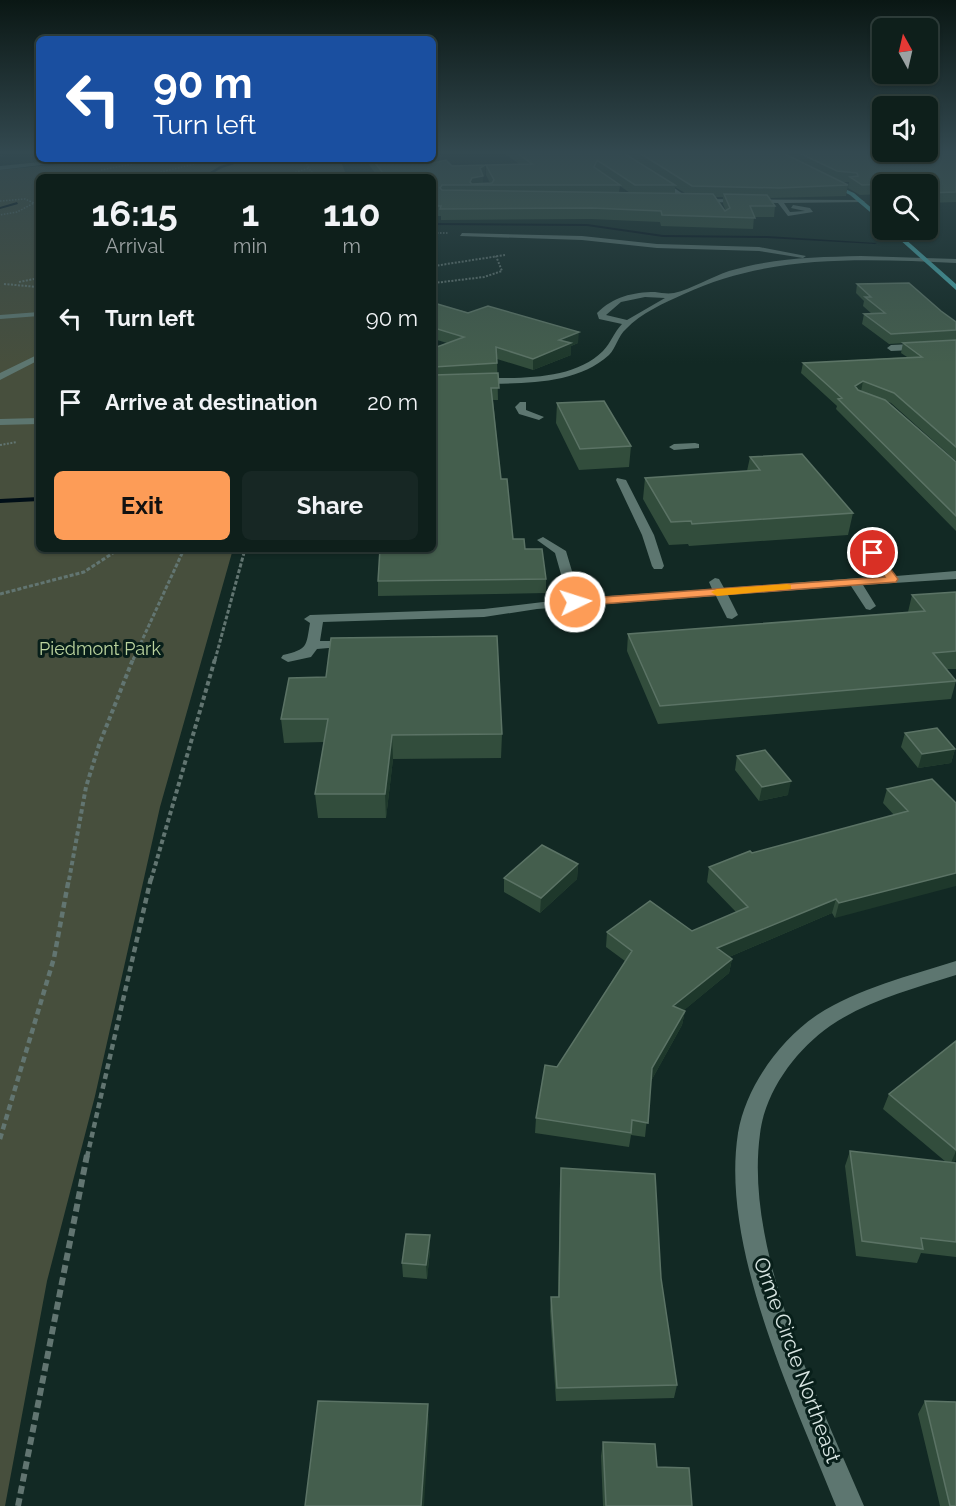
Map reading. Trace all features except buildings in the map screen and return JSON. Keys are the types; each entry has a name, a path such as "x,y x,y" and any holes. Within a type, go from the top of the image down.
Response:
{"main road":[{"path":"903,240 956,288"}],"street":[{"path":"462,235 582,238 657,246 759,249 780,251 816,260"},
{"path":"468,381 539,378 567,373 606,352 615,336 630,323 676,296 738,270 816,260 956,261"},
{"path":"630,323 602,317 601,313 611,303 628,295 676,296"},
{"path":"0,317 36,314"},
{"path":"891,348 956,345"},
{"path":"0,377 36,359"},
{"path":"523,404 520,407 522,412 539,417"},
{"path":"0,422 36,421"},
{"path":"674,447 695,446"},
{"path":"621,480 648,535 658,566"},
{"path":"543,540 560,551 575,602"},
{"path":"873,553 892,579"},
{"path":"288,658 306,654 313,645 313,619 484,613 717,587 855,582 956,575"},
{"path":"855,582 870,606"},
{"path":"717,587 732,615"},
{"path":"313,645 335,644"},
{"name":"Orme Circle Northeast","path":"850,1506 783,1335 754,1239 745,1190 749,1133 764,1088 792,1047 823,1021 864,1000 956,968"}],"path":[{"path":"436,283 484,277 502,271 501,263 496,256"},
{"path":"0,285 36,279"},
{"path":"4,284 36,286"},
{"path":"0,594 84,572 116,552"},
{"path":"0,1139 54,958 74,845 89,777 141,639 183,552"},
{"path":"18,1506 77,1197 122,995 154,865 244,552"}],"green space":[{"name":"Piedmont Park","path":"0,222 36,222 36,552 232,552 160,807 95,1096 47,1281 5,1506 0,1506"}],"waterway":[{"path":"436,224 587,225 663,236 767,237 875,243"},
{"path":"0,501 36,499"}],"slow traffic":[{"path":"717,592 787,587"}],"route":[{"path":"575,602 892,579 873,553"}]}
